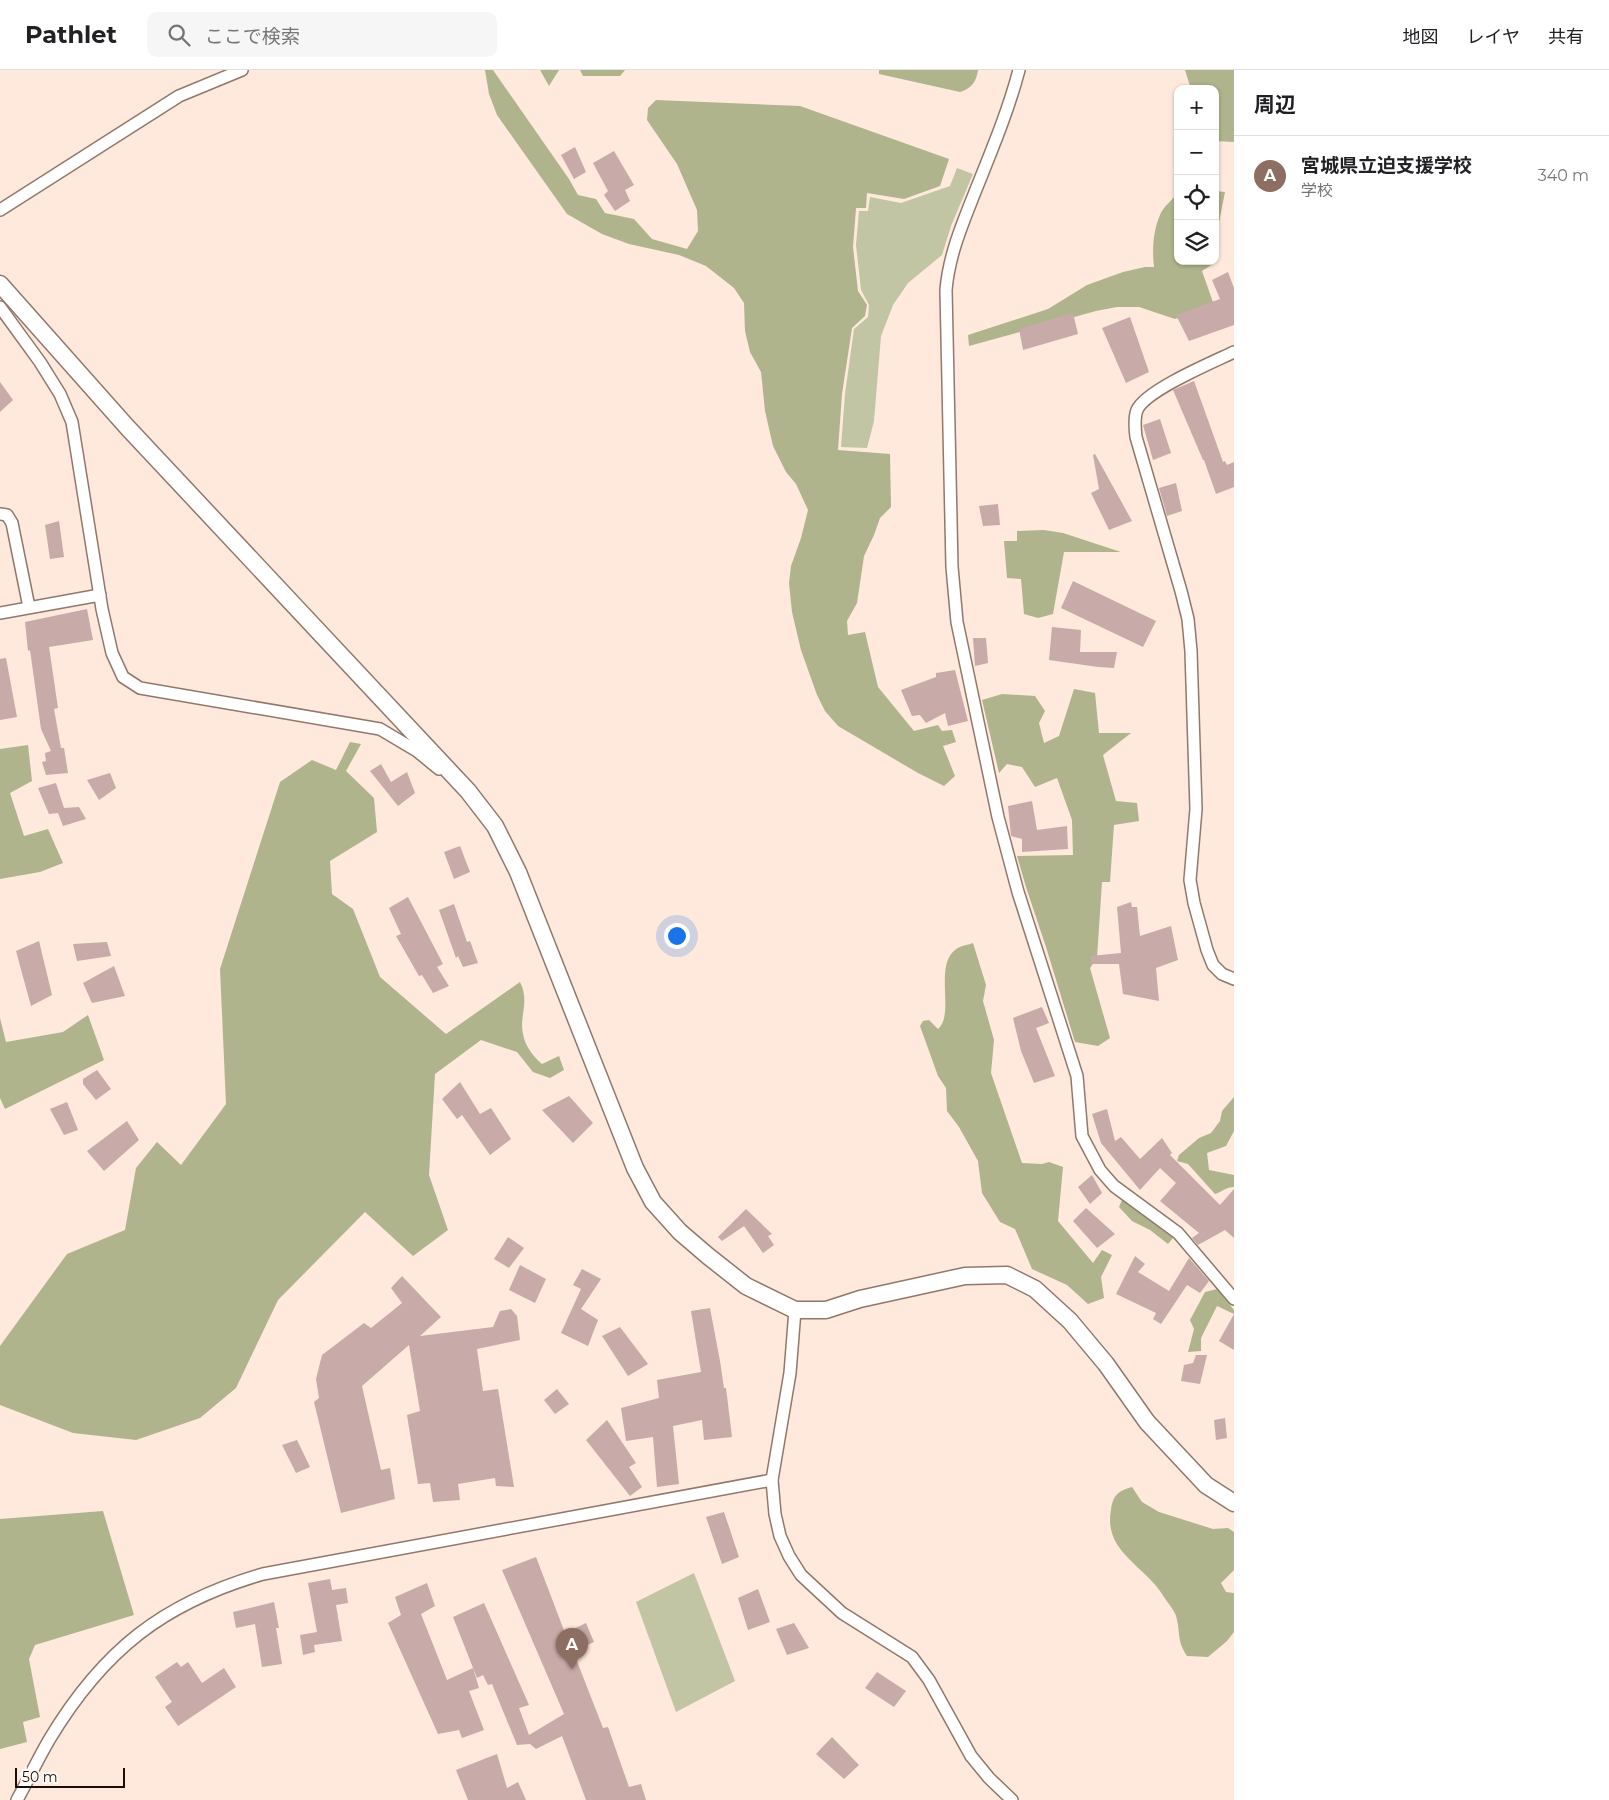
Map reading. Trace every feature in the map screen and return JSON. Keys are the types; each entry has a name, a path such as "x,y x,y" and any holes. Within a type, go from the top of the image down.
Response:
{"street":[{"path":"0,210 179,96 242,70"},
{"path":"1019,70 1011,100 956,240 948,268 946,290 952,566 958,622 998,817 1018,892 1077,1076 1082,1136 1100,1170 1114,1186 1178,1233 1234,1299"},
{"path":"0,284 128,428 468,791 495,826 518,872 631,1158 653,1202 680,1232 746,1286 795,1310 826,1310 860,1299 965,1276 1007,1275 1035,1289 1070,1321 1106,1364 1147,1422 1206,1485 1234,1503"},
{"path":"0,308 40,362 60,394 72,422 100,595 112,653 123,677 140,688 380,729 417,751 468,791"},
{"path":"1234,352 1161,389 1143,402 1137,411 1135,424 1136,437 1188,618 1191,651 1196,809 1190,880 1194,903 1213,965 1222,974 1234,979"},
{"path":"0,514 7,516 12,523 29,608"},
{"path":"0,613 100,595"},
{"path":"795,1310 790,1373 772,1480 775,1514 780,1536 789,1556 801,1575 842,1613 912,1657 929,1680 971,1756 989,1778 1012,1800"},
{"path":"17,1800 68,1711 86,1686 112,1656 143,1630 179,1607 229,1584 273,1572 772,1480"}],"green space":[{"path":"485,70 493,70 569,179 578,195 596,199 605,213 634,219 652,239 687,249 698,231 697,210 677,164 647,120 648,108 656,100 800,106 949,159 940,186 904,199 867,193 866,208 856,208 853,247 858,291 867,305 865,316 852,328 842,394 838,450 890,454 891,507 880,518 864,556 857,603 847,621 848,635 865,632 878,687 914,731 938,725 942,731 952,730 956,742 943,746 955,776 944,786 838,726 825,711 817,695 801,650 792,612 789,583 791,566 808,510 796,484 786,472 773,446 765,411 761,372 750,352 745,331 744,303 734,288 706,266 679,255 629,244 602,234 567,214 497,115 489,94"},
{"path":"540,70 559,70 549,86"},
{"path":"580,70 625,70 620,76 583,76"},
{"path":"879,70 978,70 973,84 968,89 960,92 879,74"},
{"path":"1185,70 1234,70 1234,142 1219,141 1219,85 1190,85"},
{"path":"957,168 973,174 951,226 942,255 908,283 893,305 881,336 874,421 867,448 841,447 845,394 854,329 868,317 869,305 861,290 856,245 859,211 868,211 870,197 901,203 950,186"},
{"path":"1219,191 1225,192 1219,222"},
{"path":"1174,197 1174,265 1211,265 1202,271 1214,305 1175,319 1139,307 1117,307 969,346 968,335 1048,309 1087,285 1123,272 1154,267 1153,254 1156,227 1163,209"},
{"path":"1044,530 1063,533 1121,552 1064,552 1053,614 1038,618 1024,614 1021,579 1007,578 1004,541 1017,541 1017,531"},
{"path":"1074,689 1095,693 1099,733 1131,733 1103,755 1116,801 1137,803 1139,821 1114,825 1110,882 1102,882 1097,958 1090,968 1110,1038 1098,1046 1075,1042 1017,856 1073,855 1072,820 1057,778 1035,787 1022,767 1007,764 999,773 982,700 1002,694 1035,696 1045,711 1039,723 1044,743 1059,736"},
{"path":"350,742 361,744 346,771 374,798 377,832 330,861 332,894 353,909 380,977 446,1034 520,982 524,996 522,1027 528,1047 542,1064 559,1056 564,1070 550,1078 533,1072 517,1052 481,1040 435,1074 429,1175 448,1230 413,1256 365,1212 278,1300 236,1388 200,1418 136,1440 73,1433 0,1405 0,1346 67,1254 125,1230 136,1168 157,1142 181,1165 226,1104 220,969 280,782 312,760 336,770"},
{"path":"28,745 32,781 10,793 24,836 48,829 63,863 40,872 0,879 0,749"},
{"path":"973,943 986,985 983,1001 994,1040 991,1073 1022,1163 1042,1164 1049,1162 1063,1167 1058,1221 1093,1263 1102,1250 1112,1255 1101,1277 1104,1298 1088,1304 1067,1285 1032,1269 1015,1229 1000,1222 982,1193 978,1161 959,1127 947,1111 946,1088 938,1076 920,1026 923,1021 929,1020 938,1029 943,1022 945,1013 946,967 949,957 955,950"},
{"path":"88,1015 104,1060 5,1109 0,1098 0,1018 6,1042 63,1032"},
{"path":"1234,1097 1234,1131 1226,1146 1207,1153 1209,1170 1234,1175 1234,1187 1215,1194 1188,1164 1177,1161 1179,1155 1199,1138 1211,1133 1220,1121 1222,1111"},
{"path":"1122,1200 1173,1238 1168,1244 1150,1230 1132,1221 1119,1207"},
{"path":"1217,1289 1234,1310 1234,1314 1217,1306 1201,1338 1201,1351 1188,1352 1194,1329 1190,1320 1205,1292"},
{"path":"1132,1487 1142,1502 1159,1512 1213,1529 1228,1528 1234,1532 1234,1570 1221,1583 1226,1592 1234,1593 1234,1632 1227,1641 1208,1657 1187,1656 1181,1645 1176,1616 1172,1609 1156,1586 1128,1558 1113,1537 1110,1525 1113,1501 1117,1494"},
{"path":"103,1511 134,1615 35,1645 29,1659 40,1717 23,1722 27,1742 0,1749 0,1519"},
{"path":"694,1573 735,1681 676,1712 636,1602"}],"building":[{"path":"575,147 586,172 574,179 561,155"},
{"path":"614,151 634,185 625,190 630,201 615,211 604,195 608,191 593,163"},
{"path":"1228,272 1234,288 1234,325 1189,341 1176,315 1220,299 1212,280"},
{"path":"1073,313 1078,334 1023,350 1019,329"},
{"path":"1130,317 1149,372 1126,383 1102,328"},
{"path":"1194,381 1223,462 1225,461 1227,465 1234,462 1234,487 1216,494 1204,460 1173,390"},
{"path":"0,382 13,400 0,412"},
{"path":"1160,419 1171,453 1153,460 1143,425"},
{"path":"1095,454 1132,521 1109,530 1091,493 1099,489 1093,455"},
{"path":"1176,483 1182,511 1167,516 1159,488"},
{"path":"998,504 1000,525 983,526 979,506"},
{"path":"59,521 64,557 50,559 45,525"},
{"path":"1073,581 1156,621 1143,647 1061,608"},
{"path":"87,609 93,640 49,647 58,708 54,709 68,773 46,775 42,762 46,761 45,753 51,751 41,729 25,622"},
{"path":"1052,627 1081,630 1080,652 1117,652 1114,668 1049,660"},
{"path":"973,638 986,638 988,663 975,666"},
{"path":"6,658 17,717 0,720 0,659"},
{"path":"955,670 968,721 948,726 945,713 926,723 920,715 912,716 901,690 936,677 936,673"},
{"path":"381,764 391,782 407,772 415,793 398,806 370,771"},
{"path":"110,773 116,788 99,800 87,780"},
{"path":"56,783 64,808 79,807 86,819 63,826 58,813 49,814 38,788"},
{"path":"1032,801 1037,830 1067,826 1068,849 1022,852 1022,839 1011,836 1008,806"},
{"path":"460,846 470,872 454,879 444,852"},
{"path":"408,897 443,964 437,967 449,986 433,993 422,975 419,976 396,936 401,934 389,908"},
{"path":"1131,902 1132,907 1137,907 1140,936 1171,926 1178,960 1156,968 1159,1001 1123,994 1119,964 1091,964 1091,956 1121,953 1117,907"},
{"path":"454,904 467,942 470,941 478,963 463,967 458,956 456,958 439,910"},
{"path":"39,941 52,995 31,1006 16,951"},
{"path":"107,942 111,956 77,961 73,944"},
{"path":"114,966 125,996 92,1003 83,983"},
{"path":"1042,1007 1049,1023 1036,1028 1055,1076 1034,1083 1021,1051 1013,1018"},
{"path":"97,1070 111,1089 96,1100 83,1084 83,1079"},
{"path":"460,1082 480,1114 491,1108 511,1139 490,1155 462,1115 457,1119 442,1099"},
{"path":"569,1096 593,1123 573,1143 542,1110"},
{"path":"67,1102 78,1130 64,1135 50,1109"},
{"path":"1107,1109 1115,1141 1121,1137 1140,1159 1162,1138 1172,1153 1170,1155 1220,1205 1234,1189 1234,1238 1225,1230 1198,1245 1192,1238 1199,1233 1160,1201 1176,1183 1160,1168 1140,1190 1101,1143 1092,1114"},
{"path":"127,1121 139,1140 104,1171 87,1151"},
{"path":"1092,1175 1102,1193 1090,1204 1078,1187"},
{"path":"1086,1208 1115,1234 1097,1248 1073,1221"},
{"path":"746,1209 772,1234 768,1236 774,1245 763,1253 744,1226 722,1241 718,1237"},
{"path":"508,1237 524,1248 509,1268 494,1259"},
{"path":"1135,1256 1145,1264 1138,1272 1169,1291 1189,1258 1209,1281 1200,1293 1187,1285 1161,1324 1153,1319 1156,1313 1116,1294"},
{"path":"520,1265 546,1279 535,1303 509,1290"},
{"path":"582,1269 601,1279 581,1309 598,1320 588,1346 561,1333 581,1289 573,1285"},
{"path":"402,1276 441,1317 420,1336 493,1327 500,1311 511,1309 517,1316 520,1340 477,1349 483,1391 498,1389 514,1487 496,1486 495,1478 458,1484 460,1500 433,1502 430,1483 418,1484 407,1415 420,1411 409,1345 362,1386 381,1470 390,1468 395,1499 341,1513 314,1402 319,1398 316,1379 322,1355 364,1323 371,1328 402,1303 391,1288"},
{"path":"710,1308 724,1388 726,1388 732,1437 704,1440 702,1420 673,1426 679,1484 657,1487 653,1437 626,1441 621,1408 659,1398 657,1380 701,1372 691,1311"},
{"path":"1234,1314 1234,1350 1219,1341"},
{"path":"620,1327 648,1364 628,1376 602,1336"},
{"path":"1196,1355 1207,1355 1200,1384 1181,1381 1184,1365 1193,1363"},
{"path":"557,1389 569,1404 555,1414 544,1400"},
{"path":"1225,1418 1227,1438 1216,1440 1214,1420"},
{"path":"607,1420 636,1463 629,1467 642,1487 630,1496 586,1440"},
{"path":"297,1440 310,1467 296,1473 282,1445"},
{"path":"724,1512 739,1557 722,1564 706,1517"},
{"path":"536,1557 565,1633 586,1623 594,1642 573,1651 603,1728 608,1727 629,1787 641,1784 646,1800 586,1800 562,1736 536,1749 530,1744 517,1745 492,1684 488,1685 483,1675 477,1678 453,1617 484,1603 529,1705 519,1708 529,1735 564,1714 502,1570"},
{"path":"330,1579 332,1590 346,1588 348,1603 336,1605 342,1641 314,1645 315,1652 303,1655 300,1635 317,1632 308,1583"},
{"path":"427,1583 435,1606 421,1614 447,1680 473,1668 479,1688 469,1691 484,1730 462,1738 459,1730 438,1734 388,1623 401,1615 395,1597"},
{"path":"758,1589 770,1622 748,1630 738,1598"},
{"path":"274,1602 279,1628 276,1628 282,1664 262,1667 255,1624 236,1628 233,1612"},
{"path":"794,1623 809,1648 787,1655 776,1629"},
{"path":"177,1662 181,1667 188,1662 202,1683 224,1668 236,1687 178,1726 165,1707 172,1702 155,1677"},
{"path":"877,1672 906,1691 894,1707 865,1688"},
{"path":"832,1737 859,1765 844,1779 816,1754"},
{"path":"497,1754 507,1788 518,1782 526,1800 468,1800 456,1770"}],"place":[{"name":"宮城県立迫支援学校","path":"572,1669"}]}
